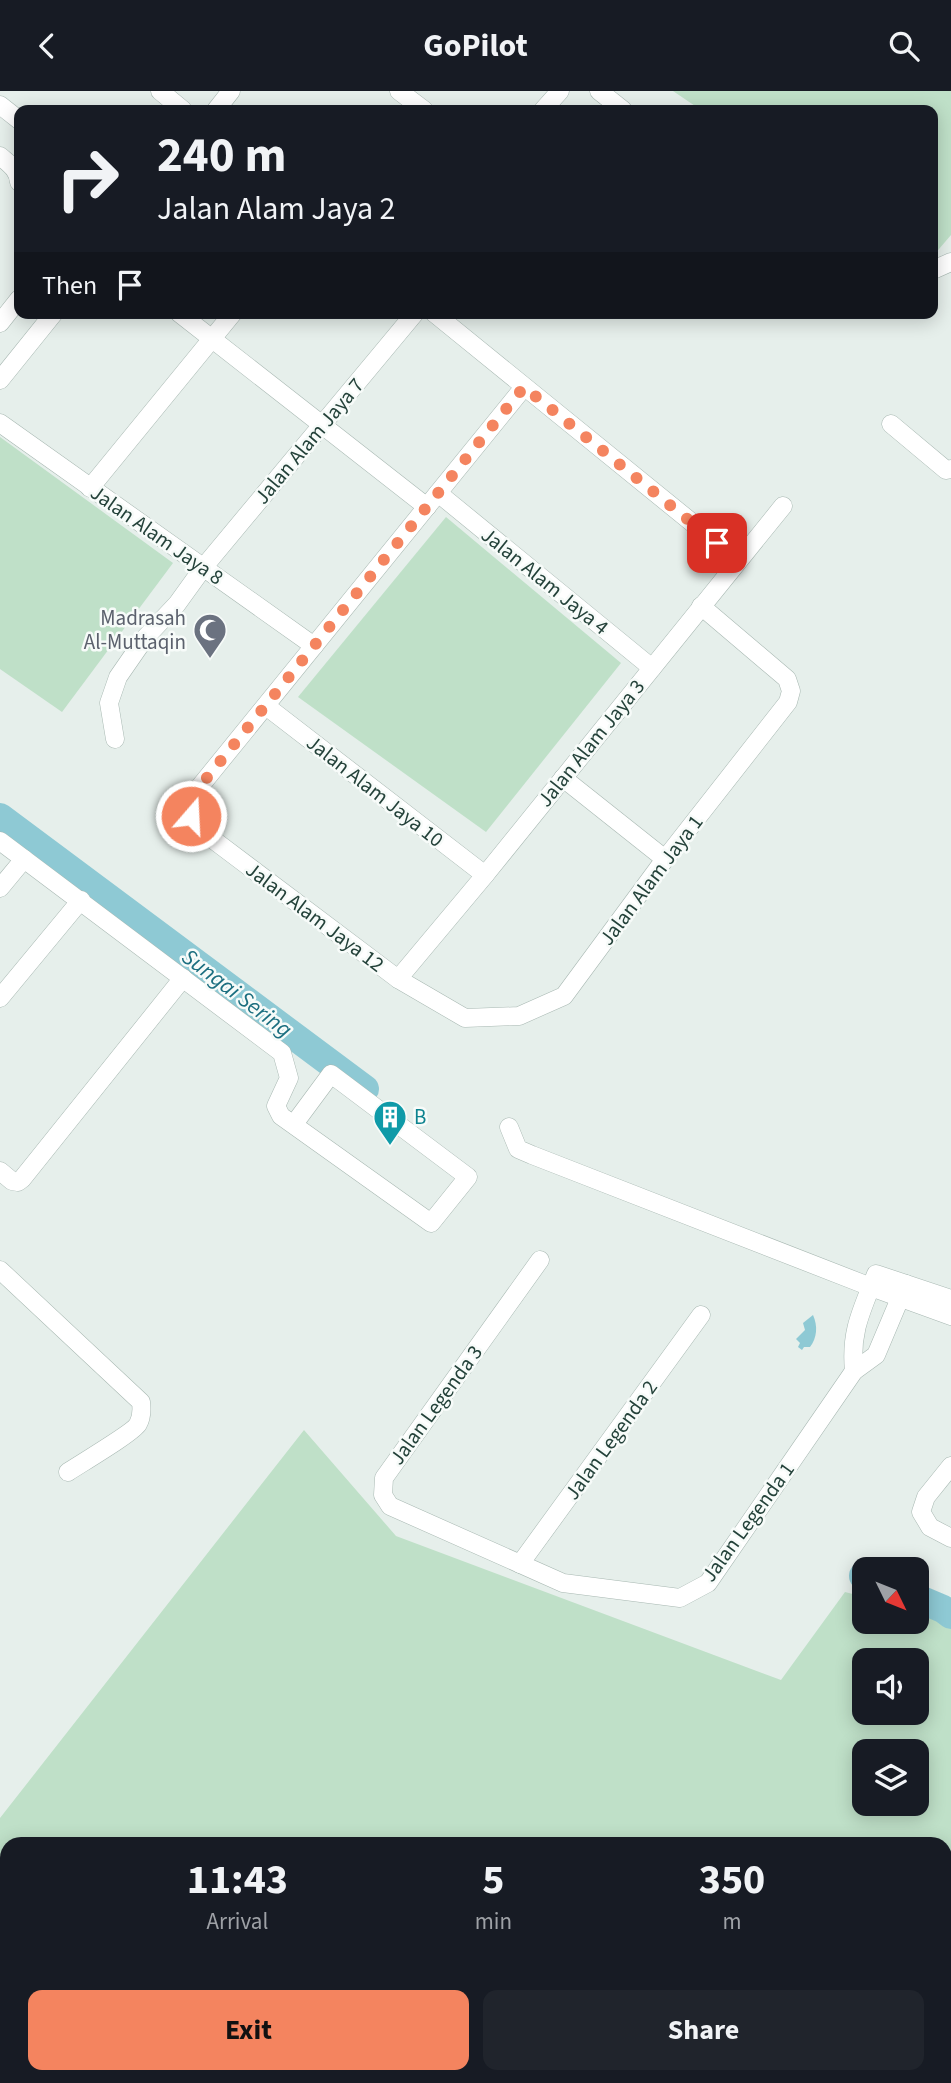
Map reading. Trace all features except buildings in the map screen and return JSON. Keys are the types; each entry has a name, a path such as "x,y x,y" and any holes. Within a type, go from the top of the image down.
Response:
{"street":[{"path":"160,91 177,105"},
{"path":"220,105 232,91"},
{"path":"399,91 417,105"},
{"path":"547,105 560,91"},
{"path":"599,91 617,105"},
{"path":"0,105 14,116"},
{"path":"0,156 14,168"},
{"path":"0,323 14,305"},
{"path":"0,380 49,319"},
{"name":"Jalan Alam Jaya 4","path":"187,319 323,425 432,500 652,668"},
{"path":"90,488 228,319"},
{"name":"Jalan Alam Jaya 7","path":"115,739 109,703 118,677 145,638 177,604 203,568 410,319"},
{"path":"441,319 738,560"},
{"path":"266,706 524,387"},
{"name":"Jalan Alam Jaya 8","path":"0,423 314,646"},
{"path":"891,424 946,470 951,469"},
{"name":"Jalan Alam Jaya 3","path":"398,979 783,506"},
{"name":"Jalan Alam Jaya 1","path":"465,1018 520,1016 564,996 665,859 788,702 791,691 787,679 701,606"},
{"name":"Jalan Alam Jaya 12","path":"266,706 193,795 191,816 203,832 398,979 465,1018"},
{"name":"Jalan Alam Jaya 10","path":"266,706 485,875"},
{"path":"563,778 665,859"},
{"path":"0,841 282,1053 289,1078 276,1106 281,1116 431,1223 468,1177 331,1074 294,1124"},
{"path":"0,888 24,859"},
{"path":"0,998 81,900"},
{"path":"0,1171 12,1181 18,1182 22,1179 183,978"},
{"path":"509,1127 518,1149 532,1155 873,1281 904,1291 951,1299"},
{"name":"Jalan Legenda 3","path":"520,1564 390,1506 383,1495 384,1478 540,1260"},
{"path":"0,1270 141,1402 142,1413 138,1425 131,1432 68,1472"},
{"path":"854,1371 852,1347 873,1281"},
{"path":"904,1291 951,1316"},
{"name":"Jalan Legenda 1","path":"520,1564 563,1583 680,1598 708,1583 854,1371 876,1355 904,1291"},
{"name":"Jalan Legenda 2","path":"520,1564 701,1315"},
{"path":"951,1466 926,1497 921,1512 930,1527 951,1538"}],"green space":[{"path":"673,91 951,91 951,235 938,250 938,105 694,105"},
{"path":"0,437 173,563 62,712 0,669"},
{"path":"446,517 621,663 486,832 298,697"},
{"path":"304,1430 396,1536 781,1680 845,1592 852,1594 852,1635 929,1635 929,1614 934,1615 951,1626 951,1837 0,1837 0,1818"}],"water":[{"path":"813,1315 816,1328 814,1340 810,1347 804,1347 802,1350 796,1339 805,1330 803,1323"}],"waterway":[{"name":"Sungai Sering","path":"0,817 365,1089"},
{"name":"Sungai Sering","path":"929,1603 951,1615"}],"place":[{"name":"Madrasah Al-Muttaqin","path":"210,660"},
{"name":"B","path":"390,1147"}],"route":[{"path":"191,816 193,795 524,387 717,543"}]}
